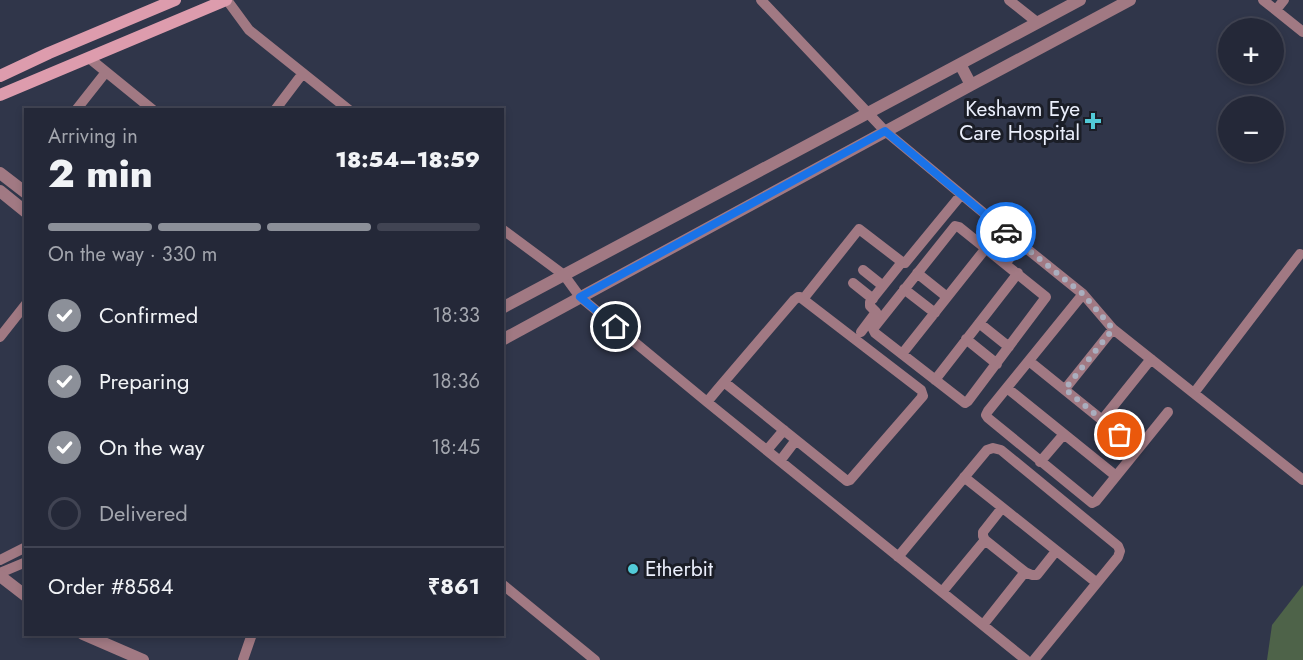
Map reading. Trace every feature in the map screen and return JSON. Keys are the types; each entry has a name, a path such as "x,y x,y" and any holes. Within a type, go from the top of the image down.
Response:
{"main road":[{"path":"0,76 175,0"},
{"path":"0,95 226,0"}],"street":[{"path":"226,0 249,30 347,108"},
{"path":"761,0 885,131 1083,294 1113,329 1303,480"},
{"path":"1009,0 1038,23"},
{"path":"504,307 1080,0"},
{"path":"504,339 1130,0"},
{"path":"1263,0 1303,32"},
{"path":"1276,10 1284,0"},
{"path":"88,58 151,108"},
{"path":"960,64 971,85"},
{"path":"78,108 106,72"},
{"path":"277,108 303,73"},
{"path":"0,173 24,191"},
{"path":"0,191 24,210"},
{"path":"804,298 859,229 902,262 908,262 961,195"},
{"path":"955,226 1001,260 1046,299 969,401 965,403 875,333 873,329 955,226"},
{"path":"504,230 564,275 580,297 1026,660"},
{"path":"1001,260 1017,241"},
{"path":"902,354 986,248"},
{"path":"1194,393 1300,254"},
{"path":"861,332 876,312 870,304 902,262"},
{"path":"863,270 883,286"},
{"path":"917,273 947,297"},
{"path":"934,380 1017,273"},
{"path":"853,283 873,299"},
{"path":"904,289 934,313"},
{"path":"1083,294 986,415 990,421 1091,503 1096,501 1168,412"},
{"path":"707,402 724,382 794,300 798,297 804,298 921,390 923,396 849,481 846,481 724,382"},
{"path":"0,337 24,307"},
{"path":"979,323 1009,347"},
{"path":"1065,389 1113,329"},
{"path":"966,339 997,364"},
{"path":"1102,420 1151,359"},
{"path":"1029,361 1138,449"},
{"path":"1007,388 1116,476"},
{"path":"767,450 783,430"},
{"path":"1040,462 1064,434"},
{"path":"780,461 796,440"},
{"path":"898,557 987,450 993,448 1001,450 1118,546 1119,551 1118,557 1034,660"},
{"path":"964,477 1097,583"},
{"path":"1002,508 983,532 983,536 1025,572 1032,575 1037,574 1056,551"},
{"path":"942,592 985,540"},
{"path":"0,560 24,548"},
{"path":"24,562 0,574 24,594"},
{"path":"983,625 1025,572"},
{"path":"504,586 595,660"},
{"path":"88,636 143,660"},
{"path":"243,660 251,636"}],"green space":[{"path":"1303,585 1303,660 1267,660 1272,625"}],"way so far":[{"path":"1006,232 1083,294 1113,329 1065,389 1120,435"}],"place":[{"name":"Keshavm Eye Care Hospital","path":"1093,121"},
{"name":"Etherbit","path":"633,569"}],"route":[{"path":"616,327 580,297 885,131 1006,232"}]}
